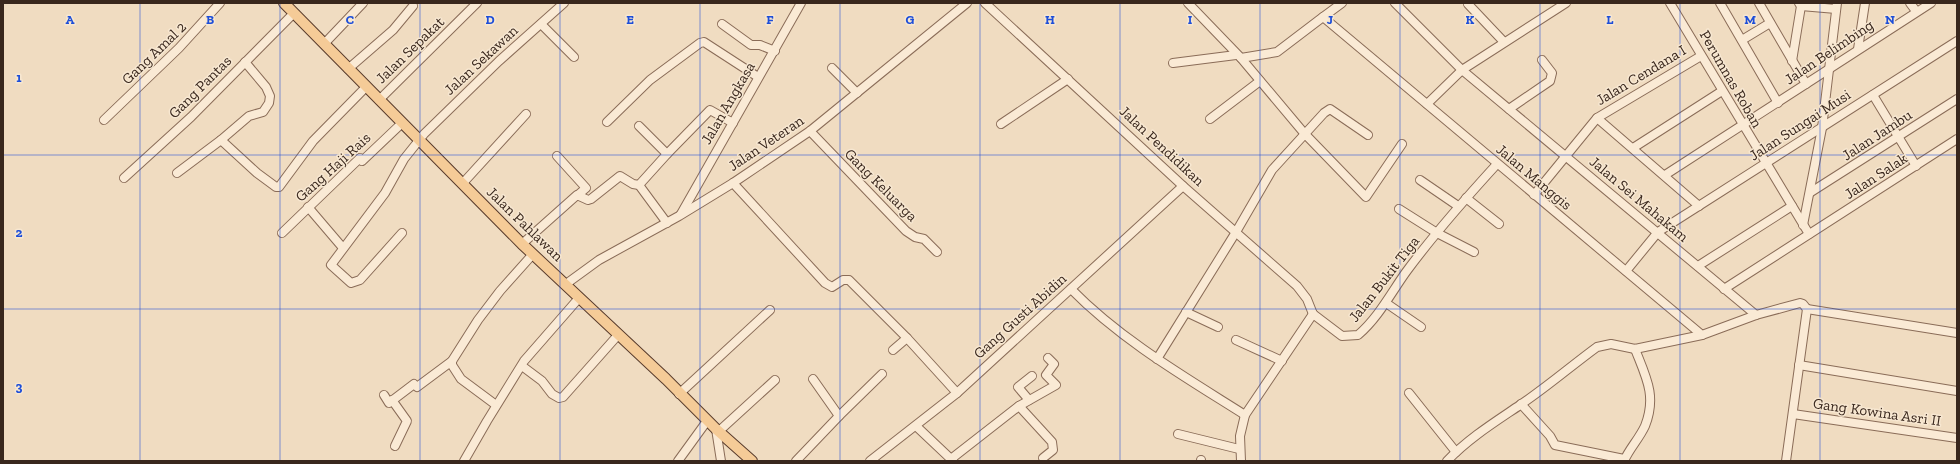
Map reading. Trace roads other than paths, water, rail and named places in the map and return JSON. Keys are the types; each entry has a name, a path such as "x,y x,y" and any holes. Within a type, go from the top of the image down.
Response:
{"main road":[{"name":"Jalan Pahlawan","path":"284,3 522,244 566,284 717,430 752,461"}],"street":[{"name":"Gang Amal 2","path":"104,120 179,48 220,3"},
{"path":"324,44 363,3"},
{"name":"Jalan Sekawan","path":"402,233 360,280 354,283 350,283 331,265 385,193 404,159 424,134 499,61 564,3"},
{"name":"Jalan Angkasa","path":"679,216 758,77 775,51 801,3"},
{"name":"Jalan Veteran","path":"566,284 599,260 667,223 734,183 810,131 967,3"},
{"name":"Jalan Pendidikan","path":"985,3 1184,186 1297,286 1307,299 1313,314"},
{"path":"1188,3 1239,56 1304,134 1366,196 1402,144"},
{"path":"1173,62 1277,52 1342,3"},
{"name":"Jalan Sei Mahakam","path":"1395,3 1462,70 1756,315"},
{"path":"1468,3 1504,42"},
{"name":"Perumnas Roban","path":"1670,3 1742,126 1806,230"},
{"path":"1720,3 1778,103"},
{"path":"1759,3 1806,84"},
{"path":"1858,49 1865,3"},
{"path":"1910,3 1916,11"},
{"name":"Jalan Belimbing","path":"1665,175 1778,103 1916,11 1931,3"},
{"name":"Jalan Sepakat","path":"379,100 473,4"},
{"path":"1427,104 1462,70 1563,4"},
{"path":"1792,61 1800,4 1836,6 1822,128 1810,192 1806,230"},
{"path":"348,69 393,30 413,6"},
{"name":"Gang Pantas","path":"124,178 191,117 294,13"},
{"name":"Jalan Manggis","path":"1323,17 1702,335"},
{"path":"1742,40 1770,23"},
{"path":"541,24 574,57"},
{"path":"722,24 751,45 760,45 775,51"},
{"name":"Jalan Sungai Musi","path":"1626,271 1658,232 1957,41"},
{"path":"607,122 650,80 700,43 704,42 758,77"},
{"name":"Jalan Cendana I","path":"1534,195 1597,118 1701,56"},
{"path":"1509,109 1550,81 1552,73 1542,60"},
{"path":"177,173 221,140 249,116 263,112 269,103 270,96 266,87 245,62"},
{"path":"832,68 857,93"},
{"path":"1001,124 1068,79"},
{"path":"1210,119 1260,81"},
{"path":"221,140 257,173 279,187 313,140 366,87"},
{"path":"1633,148 1722,91"},
{"path":"1873,95 1916,166"},
{"name":"Jalan Jambu","path":"1810,192 1898,138 1957,99"},
{"path":"1157,358 1236,232 1272,170 1304,134 1324,113 1330,109 1368,135"},
{"path":"579,194 588,200 591,199 620,176 633,184 639,184 710,110 733,123"},
{"path":"463,183 526,114"},
{"path":"1597,118 1665,175 1699,206"},
{"name":"Gang Haji Rais","path":"282,233 360,158 362,161 402,123"},
{"path":"639,126 667,154"},
{"name":"Gang Keluarga","path":"810,131 906,230 915,237 924,239 937,252"},
{"name":"Jalan Salak","path":"1724,289 1806,230 1916,166 1957,139"},
{"path":"522,244 586,188 557,156"},
{"name":"Jalan Bukit Tiga","path":"1313,314 1342,336 1351,337 1358,335 1363,331 1386,303 1406,272 1458,206 1497,164"},
{"path":"1420,180 1458,206"},
{"path":"734,183 825,283 832,287 843,280 849,280 907,338 957,393"},
{"path":"639,184 667,223"},
{"name":"Gang Gusti Abidin","path":"870,461 957,393 1184,186"},
{"path":"1466,198 1499,224"},
{"path":"1698,266 1792,206"},
{"path":"308,207 343,248"},
{"path":"1399,209 1437,233 1474,252"},
{"path":"384,395 389,403 414,384 417,387 452,361 478,320 500,291 533,254"},
{"path":"1070,289 1102,319 1157,358 1245,415"},
{"path":"464,461 496,405 522,366 579,298"},
{"path":"1386,303 1421,327"},
{"path":"1786,461 1799,365 1803,305"},
{"path":"1447,461 1498,418 1521,404 1597,347 1610,344 1635,349 1702,335 1756,315 1803,305 1957,333"},
{"path":"679,394 770,310"},
{"path":"1186,312 1218,327"},
{"path":"1241,461 1239,449 1241,427 1245,415 1313,314"},
{"path":"522,366 542,381 552,394 559,398 563,397 618,335"},
{"path":"893,350 907,338"},
{"path":"1236,340 1282,362"},
{"path":"1521,404 1550,436 1555,445 1624,460 1644,427 1651,397 1650,387 1635,349"},
{"path":"916,426 952,460 1019,406 1056,385 1046,375 1054,364 1048,358"},
{"path":"452,361 452,365 461,379 496,405"},
{"path":"1799,365 1957,391"},
{"path":"796,461 882,374"},
{"path":"1029,400 1018,387 1032,376"},
{"path":"813,379 839,416"},
{"path":"721,461 717,430 775,380"},
{"path":"1409,393 1456,452"},
{"path":"392,400 407,421 395,446"},
{"path":"1019,406 1052,442 1052,450 1043,458"},
{"name":"Gang Kowina Asri II","path":"1793,414 1957,438"},
{"path":"678,461 708,421"},
{"path":"1178,434 1239,449"}]}
